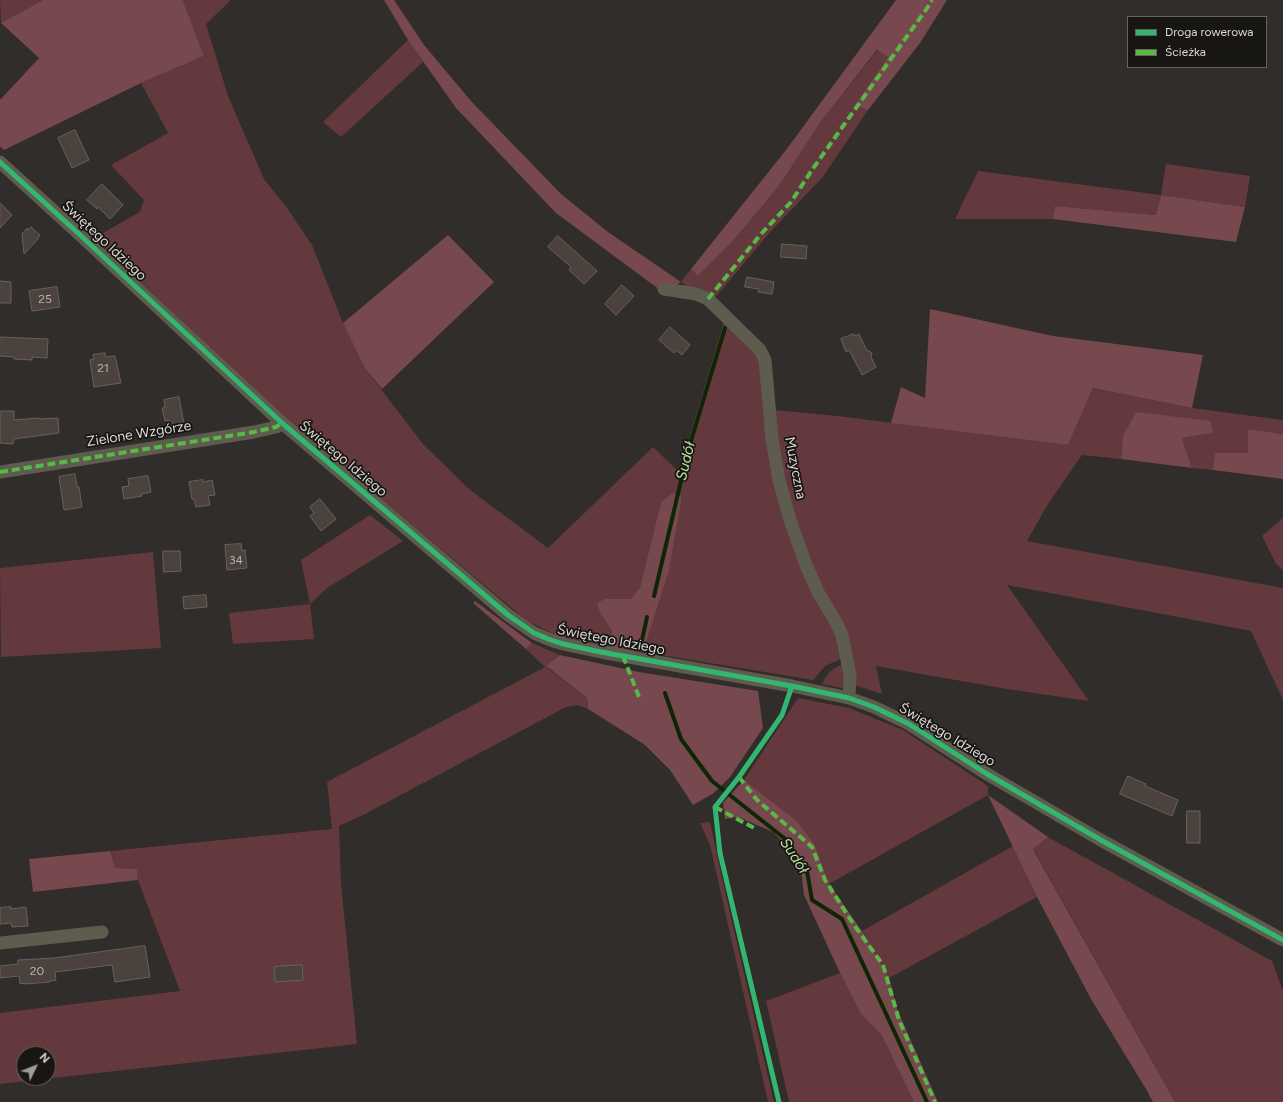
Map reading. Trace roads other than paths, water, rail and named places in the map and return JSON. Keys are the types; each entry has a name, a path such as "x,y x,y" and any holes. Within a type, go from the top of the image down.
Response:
{"street":[{"name":"Świętego Idziego","path":"0,162 282,423 521,625 548,639 601,652 785,684 849,698 874,707 909,724 987,774 1093,835 1283,940"},
{"name":"Muzyczna","path":"664,289 696,294 708,299 760,350 765,360 772,439 779,480 790,520 806,565 819,594 842,635 850,676 849,698"},
{"name":"Zielone Wzgórze","path":"0,472 254,432 276,427 282,423"},
{"path":"0,943 102,932"}],"waterway":[{"name":"Sudół","path":"654,596 688,451 725,328"},
{"name":"Sudół","path":"642,640 647,617"},
{"name":"Sudół","path":"665,693 681,739 712,781 784,838 807,871 812,900 842,919 927,1102"}]}
